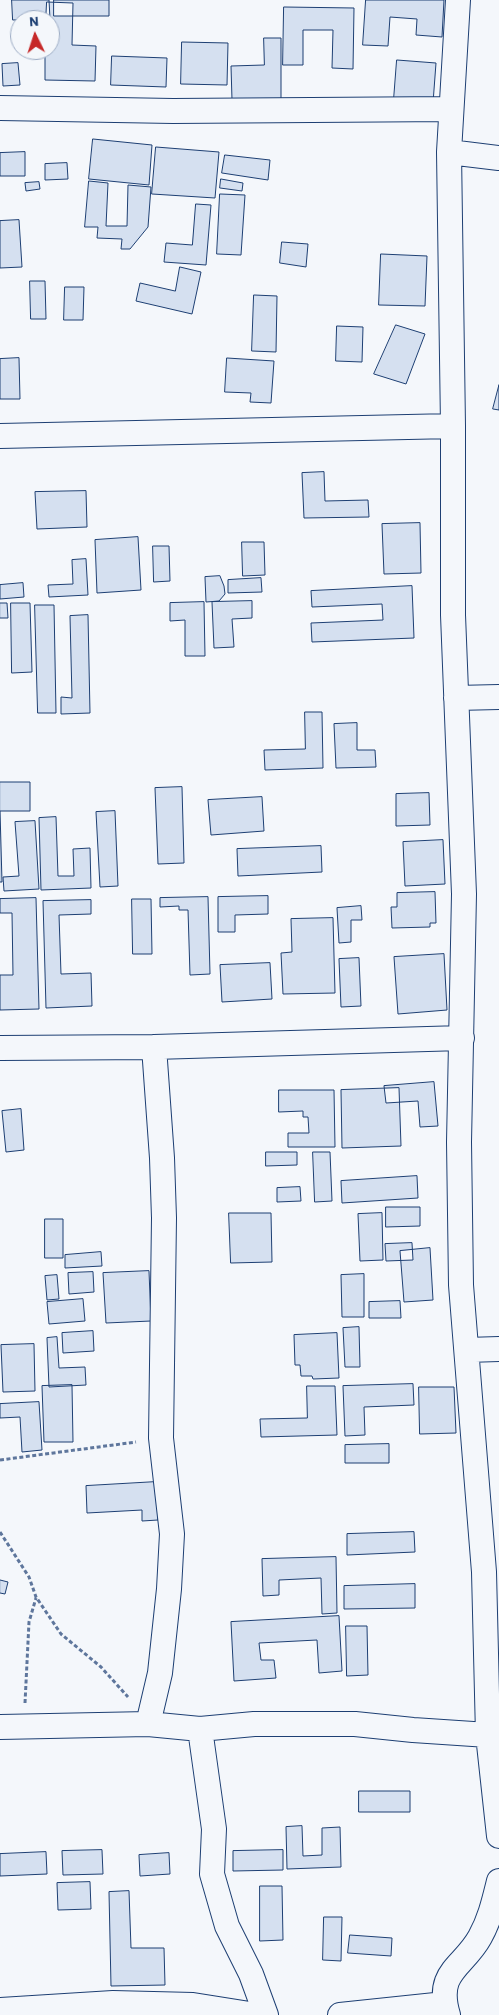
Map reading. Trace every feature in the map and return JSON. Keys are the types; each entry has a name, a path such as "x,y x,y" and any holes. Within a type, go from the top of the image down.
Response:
{"street":[{"path":"458,0 450,109 449,152 453,426 452,549 464,894 459,1142 461,1285 484,1572 488,1735 497,1799 499,1836"},
{"path":"0,108 173,111 450,109"},
{"path":"449,152 499,158"},
{"path":"0,436 453,426"},
{"path":"456,698 499,697"},
{"path":"0,1048 154,1047 462,1038"},
{"path":"148,1724 160,1673 169,1590 172,1534 161,1438 164,1218 162,1158 154,1047"},
{"path":"467,1350 499,1349"},
{"path":"0,1727 148,1724 200,1729 254,1724 355,1724 488,1735"},
{"path":"200,1729 214,1829 212,1874 227,1926 250,1974 266,2015"},
{"path":"340,2015 447,2010 446,1980 480,1938 491,1914 499,1881"},
{"path":"0,2010 113,2003 256,2015"}],"path":[{"path":"0,1460 161,1438"},
{"path":"0,1532 33,1584 36,1597 61,1634 101,1667 133,1702 148,1724"},
{"path":"24,1726 29,1622 36,1597"}],"building":[{"path":"12,0 49,0 50,10 12,10"},
{"path":"54,0 109,0 109,16 60,16 60,10 54,10"},
{"path":"366,0 444,0 442,37 416,35 417,19 390,17 388,46 363,45"},
{"path":"47,2 73,3 72,45 96,46 95,81 45,80 45,60 60,60 60,10 47,10"},
{"path":"284,7 354,8 353,69 332,68 333,30 303,30 303,65 283,65"},
{"path":"264,38 281,38 281,100 232,100 231,66 264,65"},
{"path":"182,42 228,43 227,85 181,84"},
{"path":"112,56 167,58 166,87 111,85"},
{"path":"397,60 436,63 433,103 394,99"},
{"path":"18,63 20,85 3,86 2,64"},
{"path":"93,139 152,145 149,185 89,179"},
{"path":"156,147 219,152 215,198 152,194"},
{"path":"25,152 25,176 0,176 0,153"},
{"path":"225,155 270,160 268,180 222,173"},
{"path":"67,163 68,179 45,180 45,164"},
{"path":"221,179 243,183 242,191 220,188"},
{"path":"89,181 108,183 106,226 127,226 128,185 151,187 148,227 130,249 121,249 122,239 97,238 98,227 85,227"},
{"path":"39,182 40,189 26,191 25,183"},
{"path":"220,194 245,195 241,255 217,254"},
{"path":"196,204 211,205 206,265 164,262 166,243 192,245"},
{"path":"19,220 22,267 0,268 0,221"},
{"path":"282,242 308,244 306,267 280,263"},
{"path":"381,254 427,256 425,306 379,305"},
{"path":"180,267 201,272 192,314 136,301 140,283 175,291"},
{"path":"30,281 45,281 46,319 31,319"},
{"path":"65,287 84,287 83,320 64,320"},
{"path":"254,295 277,296 276,352 252,351"},
{"path":"396,325 425,334 406,384 374,374"},
{"path":"337,326 363,327 362,362 336,361"},
{"path":"19,358 20,399 0,399 0,359"},
{"path":"227,358 274,361 271,403 250,402 251,393 225,392"},
{"path":"499,385 499,410 493,409"},
{"path":"324,472 325,501 368,500 369,517 304,518 302,473"},
{"path":"86,491 87,527 37,529 35,492"},
{"path":"420,523 421,573 384,574 382,524"},
{"path":"138,537 141,590 97,593 95,540"},
{"path":"242,542 264,542 265,575 243,576"},
{"path":"153,546 169,546 170,581 154,582"},
{"path":"86,559 88,595 49,597 48,585 73,584 72,560"},
{"path":"220,576 225,594 219,601 206,602 205,577"},
{"path":"261,578 262,592 228,593 228,580"},
{"path":"23,583 24,597 0,599 0,585"},
{"path":"412,586 414,638 312,642 311,623 383,620 382,604 312,607 311,591"},
{"path":"252,601 252,618 232,619 234,647 214,648 212,602"},
{"path":"204,602 205,656 185,656 185,620 170,621 170,603"},
{"path":"0,603 7,603 8,618 0,618"},
{"path":"11,603 30,603 32,672 12,673"},
{"path":"35,605 54,605 56,713 38,713"},
{"path":"88,615 90,713 61,714 61,697 72,698 70,616"},
{"path":"305,712 322,712 323,768 265,770 264,750 305,749"},
{"path":"357,723 357,750 375,750 376,767 336,768 334,724"},
{"path":"0,782 30,782 30,811 0,811"},
{"path":"182,787 184,863 158,864 155,788"},
{"path":"429,793 430,825 396,826 396,794"},
{"path":"262,797 264,831 211,835 208,800"},
{"path":"0,811 2,882 0,882"},
{"path":"115,811 118,886 100,887 96,812"},
{"path":"56,817 58,876 74,876 73,849 90,848 91,888 41,890 39,818"},
{"path":"35,821 39,889 4,891 3,877 19,876 15,822"},
{"path":"443,840 445,884 405,886 403,842"},
{"path":"321,846 322,872 238,876 237,849"},
{"path":"435,892 436,923 430,923 430,927 392,928 391,907 397,907 397,893"},
{"path":"268,896 268,914 235,915 235,932 218,932 218,897"},
{"path":"208,897 210,974 190,975 188,910 179,910 179,906 160,907 160,898"},
{"path":"36,898 39,1009 0,1010 0,975 13,975 12,913 0,913 0,899"},
{"path":"132,899 151,899 152,954 133,954"},
{"path":"91,900 91,914 59,915 61,974 91,973 92,1006 46,1008 43,901"},
{"path":"361,906 362,920 351,920 351,942 339,943 337,908"},
{"path":"333,918 335,993 283,994 281,953 292,952 291,919"},
{"path":"444,954 447,1010 398,1014 394,957"},
{"path":"359,958 361,1006 341,1007 339,959"},
{"path":"270,963 272,999 222,1002 220,965"},
{"path":"434,1082 438,1126 420,1127 418,1101 386,1103 384,1086"},
{"path":"399,1088 401,1146 342,1148 341,1090"},
{"path":"279,1090 334,1090 335,1147 288,1147 288,1133 309,1133 308,1117 303,1117 303,1111 279,1112"},
{"path":"21,1109 24,1150 6,1152 2,1111"},
{"path":"266,1152 297,1152 297,1165 266,1166"},
{"path":"313,1152 330,1152 332,1201 315,1202"},
{"path":"417,1176 418,1198 342,1203 341,1181"},
{"path":"300,1187 301,1201 277,1202 277,1188"},
{"path":"386,1207 420,1207 420,1226 386,1227"},
{"path":"229,1213 271,1213 272,1262 231,1263"},
{"path":"382,1213 383,1260 360,1261 358,1214"},
{"path":"45,1219 63,1219 63,1258 45,1258"},
{"path":"412,1243 413,1260 386,1261 385,1244"},
{"path":"430,1248 433,1300 404,1302 400,1251"},
{"path":"101,1252 102,1266 65,1268 65,1255"},
{"path":"149,1271 151,1321 106,1323 103,1273"},
{"path":"93,1272 94,1292 69,1294 68,1273"},
{"path":"364,1274 364,1317 342,1317 341,1275"},
{"path":"57,1275 59,1299 47,1300 45,1276"},
{"path":"83,1299 85,1321 49,1324 47,1302"},
{"path":"400,1301 401,1318 369,1318 369,1302"},
{"path":"359,1327 360,1367 345,1367 343,1328"},
{"path":"93,1331 94,1351 63,1353 62,1333"},
{"path":"337,1333 339,1378 313,1379 312,1376 301,1376 300,1365 295,1365 294,1335"},
{"path":"57,1337 59,1368 85,1367 86,1385 49,1387 47,1338"},
{"path":"34,1344 35,1391 3,1392 1,1345"},
{"path":"413,1384 414,1405 364,1407 365,1435 345,1436 343,1386"},
{"path":"72,1385 73,1442 44,1442 42,1386"},
{"path":"307,1386 335,1386 337,1435 261,1437 260,1419 307,1418"},
{"path":"419,1387 454,1387 456,1433 420,1434"},
{"path":"39,1402 42,1450 22,1452 20,1417 0,1418 0,1404"},
{"path":"389,1444 389,1463 345,1463 345,1445"},
{"path":"156,1482 158,1520 142,1521 142,1510 87,1513 86,1486"},
{"path":"414,1532 415,1552 347,1555 347,1534"},
{"path":"336,1557 337,1613 322,1614 321,1578 279,1580 279,1595 263,1596 262,1559"},
{"path":"0,1580 8,1582 5,1594 0,1593"},
{"path":"415,1584 415,1608 344,1609 344,1586"},
{"path":"339,1616 342,1671 319,1673 317,1640 259,1643 261,1660 274,1660 276,1678 234,1681 231,1622"},
{"path":"346,1626 367,1626 368,1675 347,1676"},
{"path":"359,1791 410,1791 410,1812 359,1812"},
{"path":"302,1826 303,1856 322,1855 322,1828 340,1827 341,1867 287,1869 286,1827"},
{"path":"102,1850 103,1874 63,1875 62,1851"},
{"path":"283,1850 283,1870 233,1871 233,1851"},
{"path":"46,1852 47,1874 0,1876 0,1854"},
{"path":"169,1853 170,1874 140,1876 139,1855"},
{"path":"90,1882 91,1909 58,1910 57,1883"},
{"path":"260,1886 282,1886 283,1940 260,1941"},
{"path":"129,1891 131,1948 164,1948 165,1985 111,1986 109,1892"},
{"path":"324,1917 342,1917 341,1961 323,1960"},
{"path":"350,1935 392,1938 391,1956 348,1953"}]}
